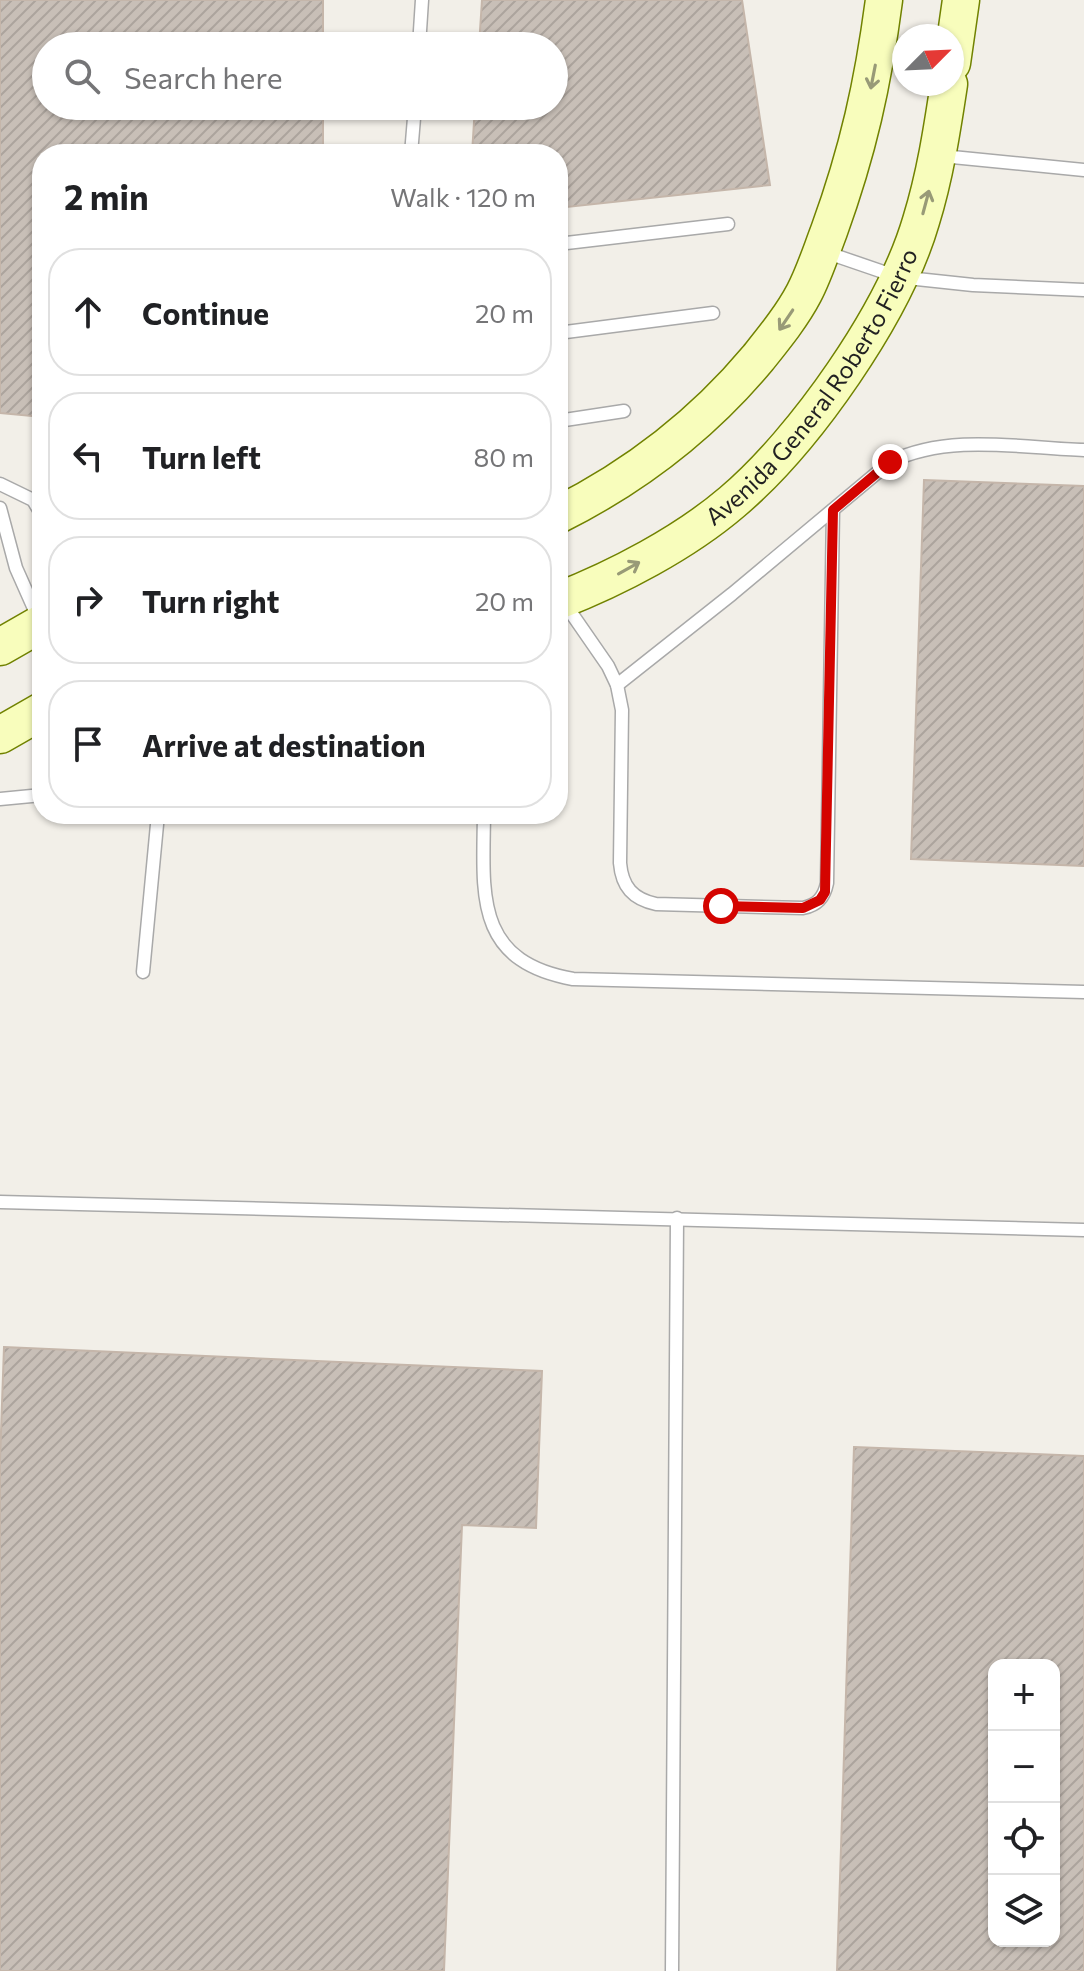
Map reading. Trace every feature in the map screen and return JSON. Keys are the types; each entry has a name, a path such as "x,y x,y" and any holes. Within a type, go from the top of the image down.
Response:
{"street":[{"path":"568,510 603,493 660,455 729,392 772,341 803,295 848,180 862,131 884,0"},
{"path":"958,24 961,0"},
{"name":"Avenida General Roberto Fierro","path":"568,596 655,553 708,519 741,493 797,434 838,381 898,277 921,224 938,156 947,96"},
{"path":"0,647 32,628"},
{"path":"0,735 32,717"}],"lane":[{"path":"420,32 422,0"},
{"path":"412,144 414,120"},
{"path":"938,156 1084,170"},
{"path":"568,243 728,224"},
{"path":"822,251 898,277 973,285 1084,290"},
{"path":"568,332 713,313"},
{"path":"568,419 624,411"},
{"path":"617,685 890,462 928,447 951,444 1084,450"},
{"path":"0,484 32,500"},
{"path":"0,508 16,568 32,603"},
{"path":"568,611 608,666 617,685 622,710 621,877 634,897 656,904 803,908 820,900 827,883 833,510"},
{"path":"0,799 32,796"},
{"path":"143,972 157,824"},
{"path":"484,824 483,896 489,917 512,952 549,975 573,979 1084,992"},
{"path":"0,1202 1084,1230"},
{"path":"672,1971 677,1218"}],"building":[{"path":"0,0 323,0 323,32 32,32 32,120 323,120 323,144 32,144 32,416 0,413"},
{"path":"482,0 742,0 770,185 568,207 568,144 473,144 474,120 568,120 568,32 480,32"},
{"path":"924,480 1084,486 1084,866 911,859"},
{"path":"4,1347 542,1371 536,1528 462,1525 444,1971 0,1971 0,1460"},
{"path":"854,1447 1084,1456 1084,1971 837,1971"}],"route":[{"path":"721,906 803,908 812,906 825,892 833,510 890,462"}]}
